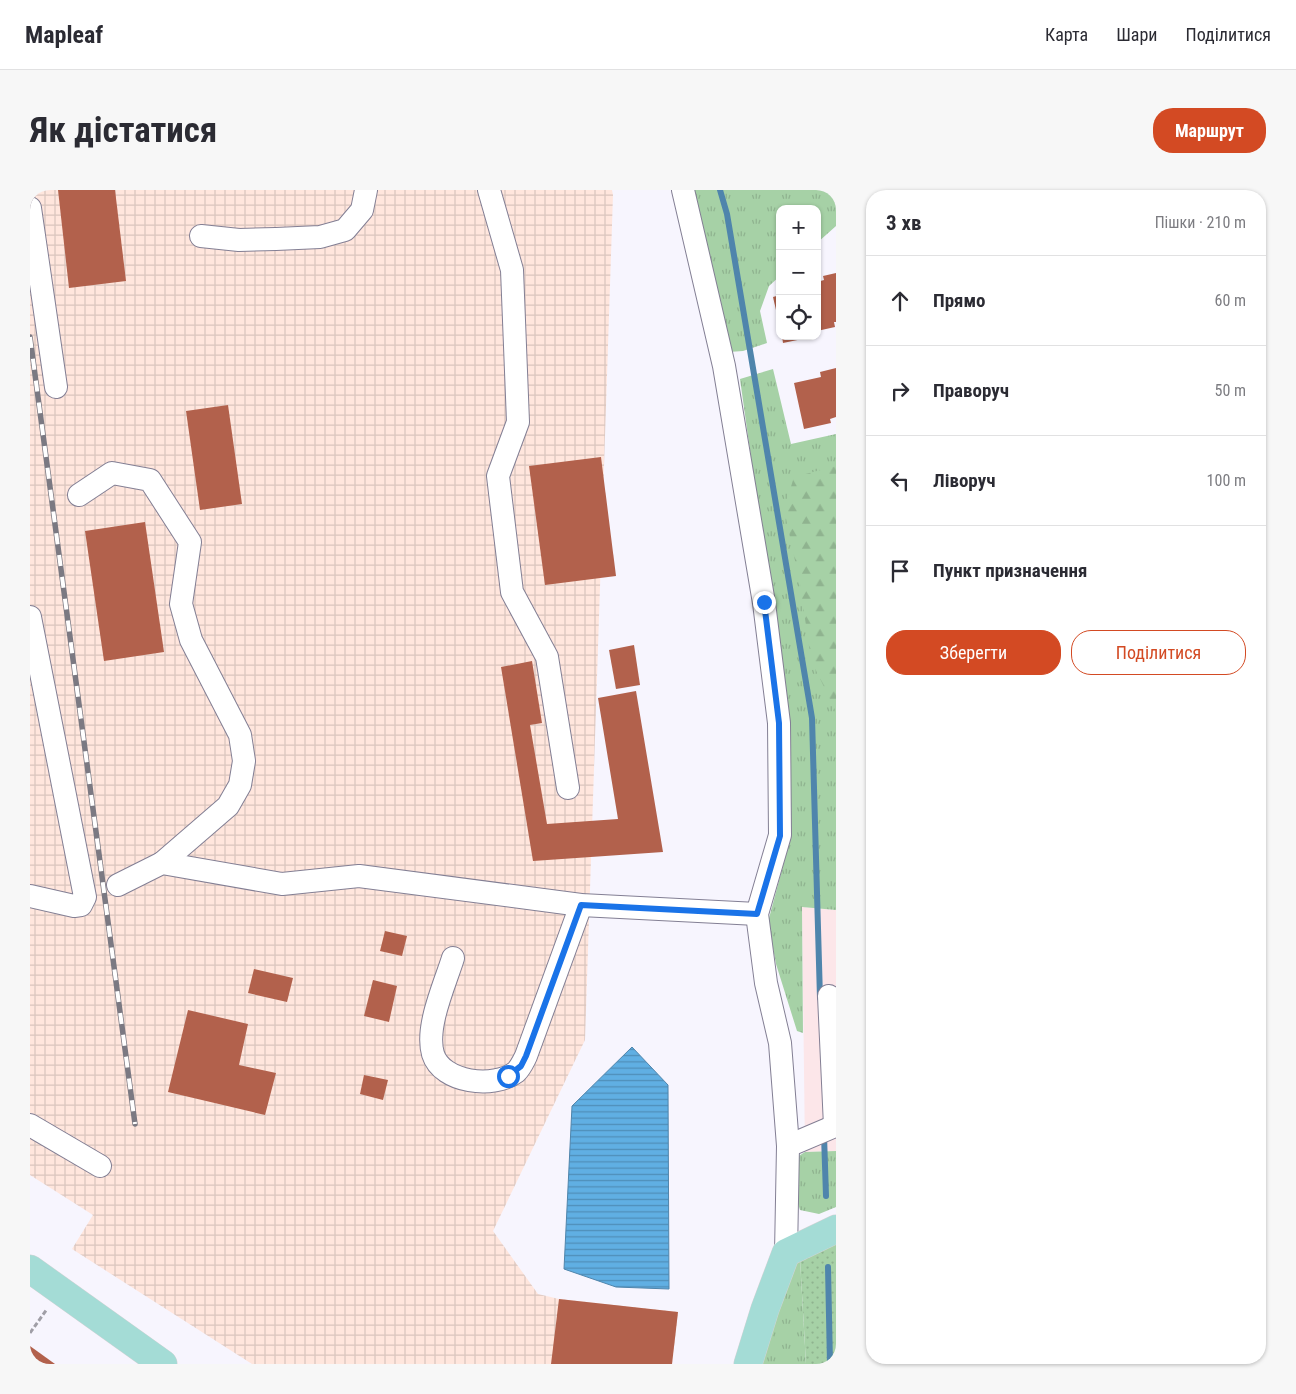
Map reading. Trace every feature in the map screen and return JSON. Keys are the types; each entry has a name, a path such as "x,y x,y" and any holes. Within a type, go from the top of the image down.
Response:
{"main road":[{"path":"748,1364 765,1309 786,1252 836,1229"},
{"path":"30,1268 163,1364"}],"street":[{"path":"201,236 239,240 320,237 345,230 362,210 366,190"},
{"path":"489,190 512,270 518,422 498,476 512,592 547,657 568,788"},
{"path":"682,190 724,366 764,602 779,723 780,836 757,914 766,983 780,1043 788,1146 786,1252"},
{"path":"30,208 56,387"},
{"path":"79,495 112,473 150,480 190,542 181,604 191,640 240,735 244,761 240,785 228,806 162,863 118,885"},
{"path":"30,617 85,897 81,905 74,906 30,896"},
{"path":"162,863 282,884 359,876 581,905 757,914"},
{"path":"453,958 433,1023 433,1053 438,1065 449,1074 465,1079 484,1081 498,1080 508,1076 521,1066 526,1056 581,905"},
{"path":"788,1146 835,1126 829,996"},
{"path":"30,1125 100,1166"}],"shaded area":[{"path":"30,190 612,190 585,1040 493,1231 538,1294 559,1299 678,1312 672,1364 252,1364 72,1249 93,1215 30,1175"},
{"path":"802,907 836,910 836,1151 805,1152"}],"green space":[{"path":"691,190 836,190 836,226 821,239 821,205 776,205 776,280 769,286 760,311 767,343 743,351 729,352"},
{"path":"773,369 791,444 836,434 836,910 802,907 803,1033 797,1031 776,964 768,922 788,847 788,722 740,379"},
{"path":"836,466 836,712 811,660 800,584 784,509 794,477"},
{"path":"836,1151 836,1207 819,1214 800,1210 796,1197 797,1157 805,1152"},
{"path":"836,1238 836,1364 806,1364 800,1259"},
{"path":"800,1259 806,1364 762,1364 778,1300 790,1270"}],"water":[{"path":"632,1047 668,1085 669,1289 616,1287 564,1269 572,1106"}],"building":[{"path":"58,190 115,190 126,281 69,288"},
{"path":"836,273 836,322 834,322 835,327 821,330 821,281 824,280 823,276"},
{"path":"776,296 776,310 773,297"},
{"path":"783,340 798,340 783,343"},
{"path":"836,368 836,417 830,419 831,423 804,429 794,383 821,377 820,372"},
{"path":"228,405 242,504 200,510 186,411"},
{"path":"601,457 616,576 545,585 529,466"},
{"path":"145,522 164,652 104,661 85,531"},
{"path":"634,645 640,685 616,689 609,650"},
{"path":"532,661 542,723 530,725 547,824 618,819 598,698 636,691 663,852 533,861 501,667"},
{"path":"385,931 407,936 402,956 380,951"},
{"path":"254,969 293,978 287,1002 248,993"},
{"path":"373,980 397,986 389,1022 364,1016"},
{"path":"188,1010 248,1024 239,1065 276,1073 265,1115 168,1092"},
{"path":"364,1075 388,1080 383,1100 360,1094"},
{"path":"559,1299 678,1312 672,1364 551,1364"},
{"path":"30,1346 55,1364 30,1364"}],"waterway":[{"path":"720,190 727,214 812,718 820,998"},
{"path":"824,1135 826,1196"},
{"path":"828,1267 830,1364"}],"railway":[{"path":"30,337 135,1124"}],"route":[{"path":"508,1076 516,1072 526,1056 581,905 757,914 780,836 779,723 764,602"}]}
